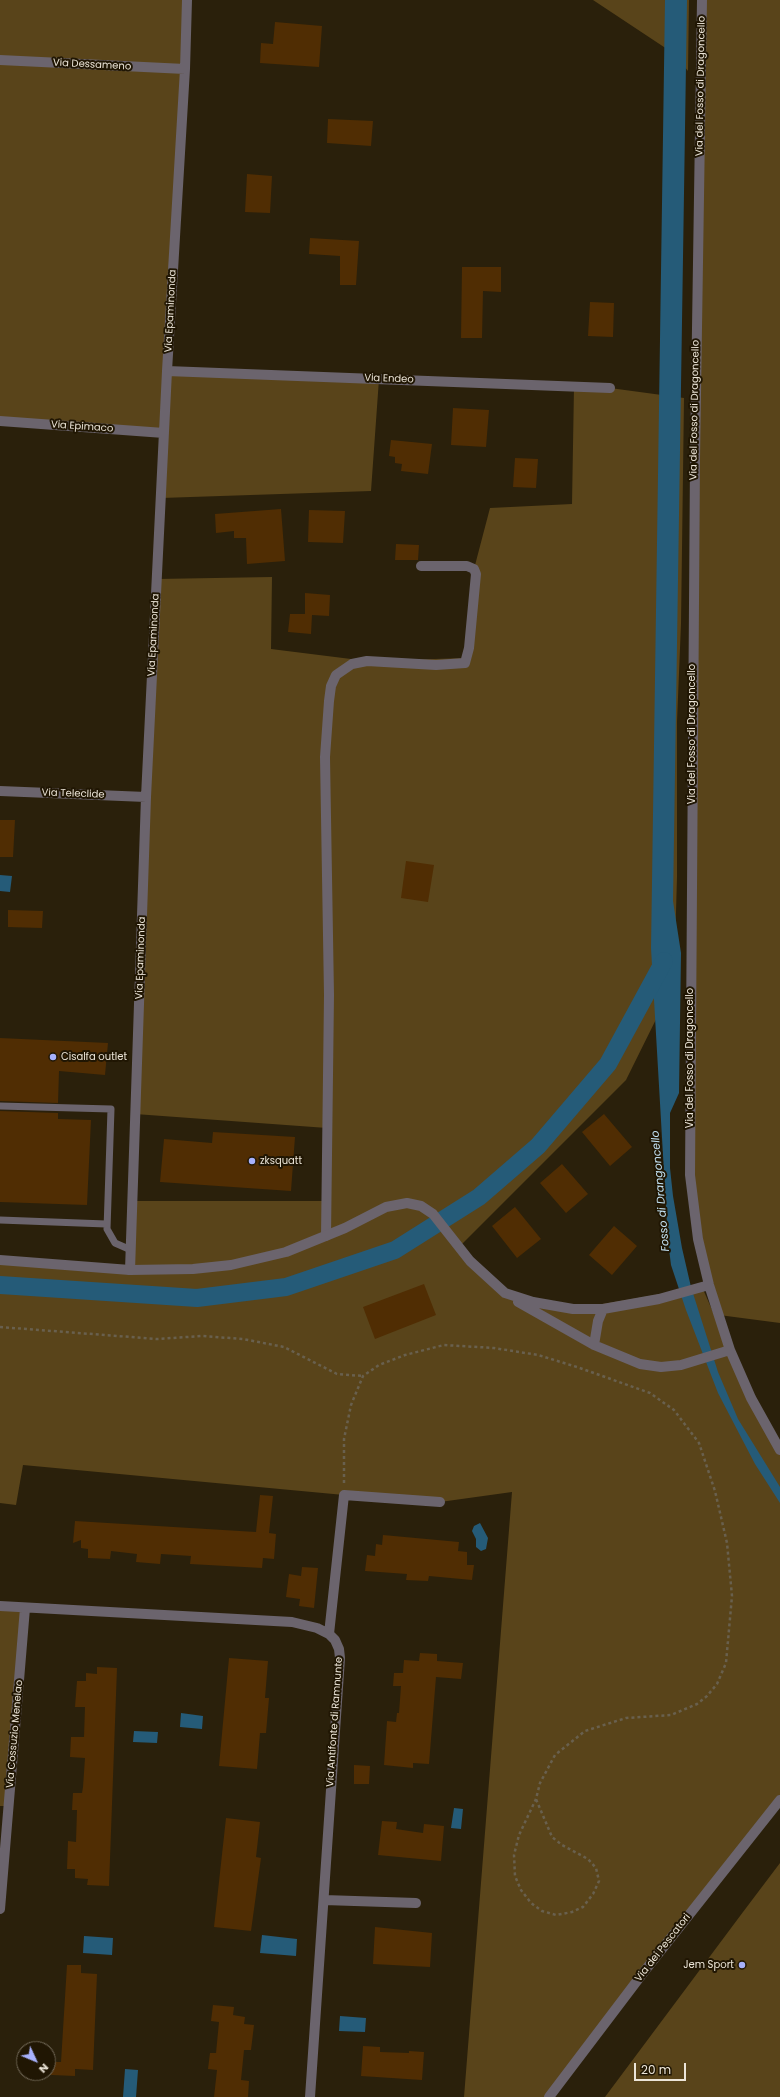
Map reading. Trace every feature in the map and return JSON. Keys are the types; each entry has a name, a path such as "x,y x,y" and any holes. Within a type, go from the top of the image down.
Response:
{"street":[{"name":"Via Epaminonda","path":"130,1270 146,797 167,371 185,69 187,0"},
{"name":"Via del Fosso di Dragoncello","path":"702,0 694,459 690,1175 698,1239 706,1286 727,1351 780,1450"},
{"name":"Via Dessameno","path":"0,60 185,69"},
{"name":"Via Endeo","path":"167,371 610,388"},
{"name":"Via Epimaco","path":"0,421 164,433"},
{"path":"326,1236 329,995 326,756 331,686 336,675 352,664 367,661 436,665 465,663 469,648 476,574 474,570 467,566 421,566"},
{"name":"Via Teleclide","path":"0,791 146,797"},
{"path":"0,1260 130,1270 193,1269 247,1262 286,1252 326,1236 394,1204 407,1203 421,1206 433,1214 458,1248 505,1293 552,1323 594,1346 634,1362 650,1366 670,1366 691,1362 727,1351"},
{"path":"505,1293 554,1307 573,1309 603,1309 667,1297 706,1286"},
{"path":"594,1346 595,1334 603,1309"},
{"path":"0,1606 292,1622 310,1626 329,1634 344,1495 440,1502"},
{"name":"Via Cossuzio Menelao","path":"0,1908 25,1608"},
{"name":"Via Antifonte di Ramnunte","path":"310,2097 340,1658 337,1644 329,1634"},
{"name":"Via dei Pescatori","path":"549,2097 643,1972 780,1800"},
{"path":"324,1900 416,1903"}],"lane":[{"path":"0,1106 111,1109 106,1224 110,1236 115,1243 130,1250"},
{"path":"0,1220 106,1224"}],"path":[{"path":"0,1327 157,1339 202,1336 243,1339 284,1347 337,1374 363,1376"},
{"path":"344,1495 344,1439 351,1405 363,1376 379,1365 405,1355 444,1345 494,1348 538,1355 577,1366 650,1393 674,1410 699,1443 715,1491 727,1543 732,1596 726,1663 717,1684 697,1704 671,1715 626,1718 585,1730 555,1755 540,1782 536,1799 519,1835 514,1855 515,1876 521,1890 531,1903 542,1911 556,1915 572,1912 583,1907 593,1894 599,1881 596,1868 588,1859 562,1845 552,1837 536,1799"}],"shaded area":[{"path":"0,0 187,0 167,370 379,379 371,491 161,498 164,433 0,421"},
{"path":"593,0 689,0 688,71 673,53"},
{"path":"702,0 780,0 780,1323 719,1315 693,1209"},
{"path":"574,387 610,388 684,398 681,624 677,722 677,877 674,983 626,1080 458,1248 498,1288 573,1309 702,1287 751,1398 780,1450 780,1800 549,2097 464,2097 512,1492 440,1502 344,1495 23,1465 16,1505 0,1503 0,1261 130,1270 132,1201 325,1201 327,1128 135,1114 157,579 272,577 271,649 367,661 467,658 474,569 490,508 572,504"},
{"path":"0,1606 25,1608 8,1806 0,1806"},
{"name":"Jem Sport","path":"780,1863 780,2097 605,2097 743,1912"}],"water":[{"path":"665,0 687,0 673,901 681,953 679,1093 670,1113 670,1168 682,1248 691,1287 718,1372 738,1419 780,1487 780,1503 755,1464 718,1393 686,1310 671,1265 668,1241 651,948"},
{"path":"0,875 12,876 10,892 0,891"},
{"path":"480,1523 488,1538 486,1549 481,1551 476,1547 476,1539 472,1531 474,1526"},
{"path":"181,1713 203,1716 202,1729 180,1727"},
{"path":"134,1731 158,1732 157,1743 133,1742"},
{"path":"454,1808 463,1809 461,1829 451,1828"},
{"path":"262,1935 297,1939 296,1956 260,1953"},
{"path":"84,1936 113,1938 112,1955 83,1953"},
{"path":"340,2016 366,2018 365,2032 339,2031"},
{"path":"125,2069 138,2070 136,2097 123,2097"}],"building":[{"path":"275,22 322,26 319,67 260,63 261,43 273,44"},
{"path":"328,119 373,121 371,146 327,143"},
{"path":"247,174 272,176 270,213 245,212"},
{"path":"310,238 359,241 356,285 340,285 340,256 309,254"},
{"path":"462,267 501,267 501,292 483,291 482,338 461,338"},
{"path":"590,302 614,303 613,337 588,336"},
{"path":"453,408 489,410 486,447 451,445"},
{"path":"391,440 432,444 428,474 401,471 402,464 395,463 395,457 389,456"},
{"path":"515,458 538,459 536,488 513,487"},
{"path":"281,509 285,561 247,564 246,538 234,538 234,531 216,533 215,514"},
{"path":"309,510 345,511 343,543 308,542"},
{"path":"396,544 419,545 418,560 395,560"},
{"path":"305,593 330,595 329,616 312,615 311,634 288,632 290,614 305,614"},
{"path":"0,820 15,820 13,857 0,857"},
{"path":"406,861 434,865 428,902 401,898"},
{"path":"8,910 43,911 42,928 8,927"},
{"name":"Cisalfa outlet","path":"0,1038 108,1043 105,1075 59,1071 58,1103 0,1101"},
{"path":"0,1111 58,1113 58,1119 91,1120 87,1205 0,1202"},
{"path":"604,1114 632,1147 610,1166 582,1132"},
{"name":"zksquatt","path":"213,1132 295,1137 291,1191 160,1182 164,1139 212,1143"},
{"path":"562,1164 588,1194 566,1213 540,1183"},
{"path":"515,1207 541,1239 517,1258 492,1226"},
{"path":"614,1226 637,1246 612,1275 589,1255"},
{"path":"424,1284 436,1315 375,1339 363,1307"},
{"path":"260,1495 273,1496 269,1533 276,1534 274,1559 263,1558 262,1568 190,1564 191,1556 161,1554 160,1564 136,1562 137,1554 111,1551 110,1559 88,1558 88,1549 81,1548 81,1540 73,1543 75,1521 256,1532"},
{"path":"383,1535 459,1542 458,1551 467,1552 467,1565 474,1565 472,1580 429,1576 428,1581 406,1580 407,1574 365,1571 367,1555 375,1556 376,1544 382,1545"},
{"path":"302,1567 318,1568 314,1608 299,1606 300,1599 286,1597 289,1574 301,1576"},
{"path":"420,1653 437,1654 437,1661 463,1663 461,1679 436,1677 429,1764 413,1763 413,1768 384,1765 387,1721 396,1722 397,1713 399,1713 401,1686 393,1686 394,1673 403,1673 404,1660 419,1661"},
{"path":"229,1658 268,1661 265,1698 269,1698 266,1733 260,1733 257,1769 219,1766"},
{"path":"97,1667 117,1668 109,1886 87,1885 88,1879 75,1878 75,1869 67,1869 68,1841 76,1842 77,1810 72,1810 73,1793 82,1793 85,1758 70,1757 71,1737 84,1737 85,1707 75,1707 77,1681 86,1681 86,1673 97,1674"},
{"path":"354,1765 370,1766 369,1784 354,1784"},
{"path":"226,1818 260,1822 256,1857 261,1858 251,1931 214,1927"},
{"path":"382,1821 397,1822 396,1829 423,1833 424,1824 444,1826 441,1861 378,1855"},
{"path":"375,1927 432,1933 430,1967 373,1964"},
{"path":"67,1965 81,1965 81,1973 97,1974 93,2070 75,2069 75,2076 56,2075 56,2062 61,2062"},
{"path":"213,2005 234,2007 233,2015 245,2017 244,2024 254,2025 251,2050 244,2050 241,2080 249,2081 248,2097 214,2097 217,2070 208,2069 210,2053 216,2053 219,2022 211,2021"},
{"path":"363,2046 380,2047 380,2052 424,2052 422,2080 361,2076"}],"waterway":[{"path":"0,1285 197,1298 286,1287 395,1250 479,1197 538,1146 608,1064 664,961"}],"place":[{"name":"Cisalfa outlet","path":"53,1057"},
{"name":"zksquatt","path":"252,1161"},
{"name":"Jem Sport","path":"742,1965"}],"water label":[{"name":"Fosso di Drangoncello","path":"661,1191"}]}
